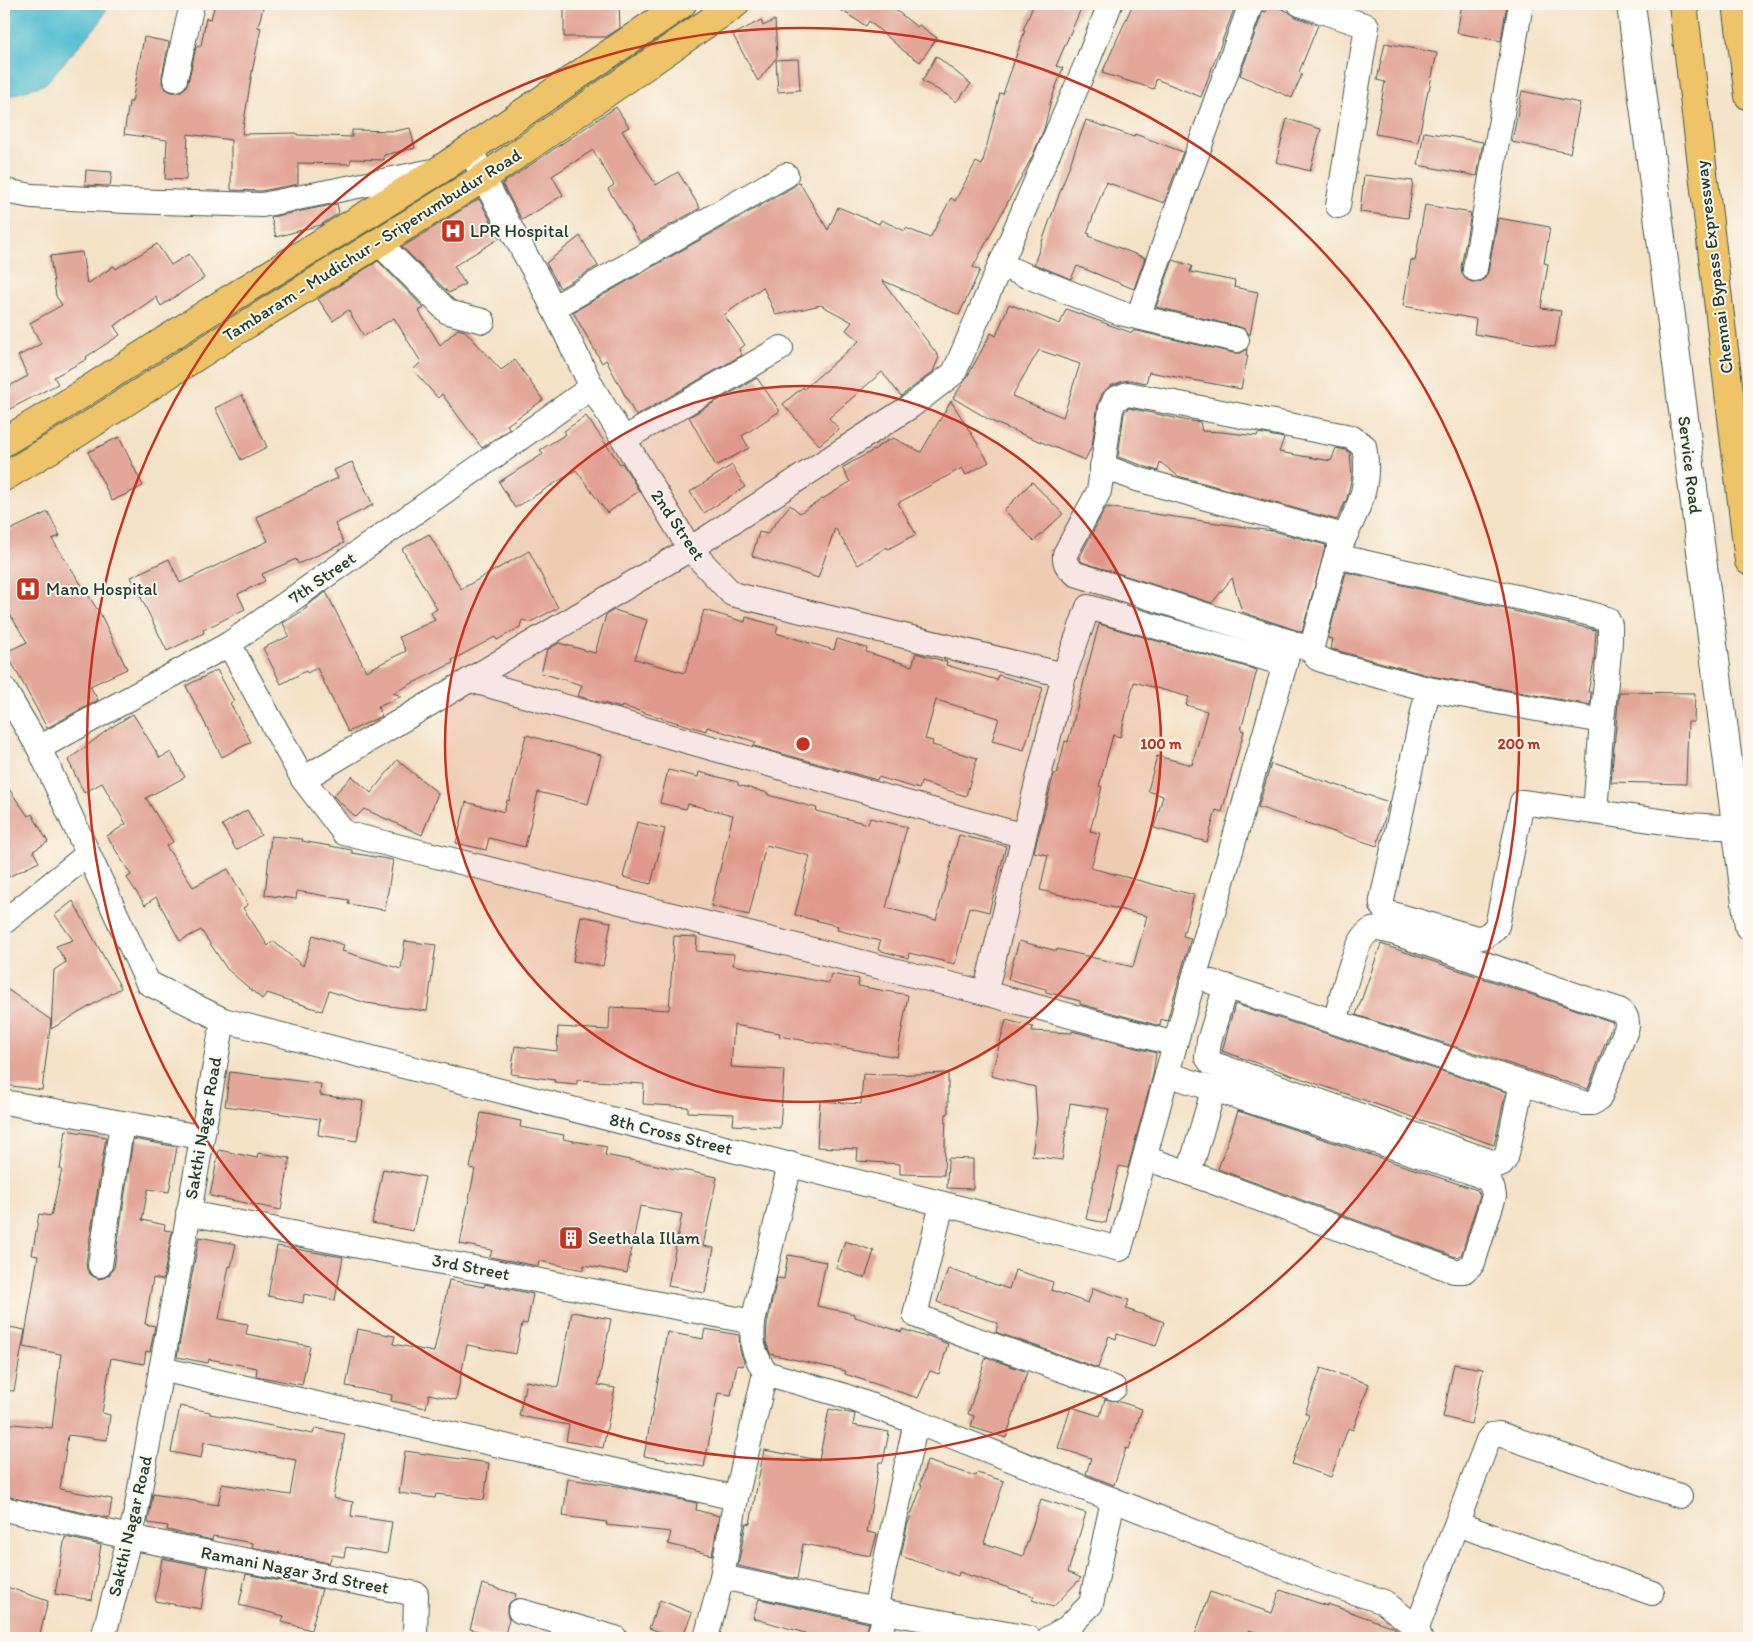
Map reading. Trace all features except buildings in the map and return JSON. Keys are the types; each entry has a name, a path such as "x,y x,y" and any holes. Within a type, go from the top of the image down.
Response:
{"main road":[{"name":"Tambaram - Mudichur - Sriperumbudur Road","path":"4,442 212,310 441,169 682,4"},
{"name":"Tambaram - Mudichur - Sriperumbudur Road","path":"4,477 79,432 236,330 482,178 735,4"},
{"name":"Chennai Bypass Expressway","path":"1683,4 1749,561"},
{"path":"1737,4 1749,96"}],"street":[{"path":"175,79 192,4"},
{"path":"303,779 690,549 910,406 954,373 1089,58 1110,4"},
{"path":"1138,317 1251,4"},
{"path":"1300,4 1367,26 1338,206"},
{"path":"1474,269 1521,4"},
{"name":"Service Road","path":"1631,4 1749,926"},
{"name":"2nd Street","path":"471,149 482,178 553,308 592,388 690,549 732,594 1064,674"},
{"path":"4,191 32,196 127,201 262,204 441,169"},
{"path":"553,308 786,175"},
{"path":"379,243 448,312 483,321"},
{"path":"1000,266 1120,313 1237,340"},
{"path":"624,439 781,348"},
{"name":"7th Street","path":"39,748 228,644 592,388"},
{"path":"1178,1077 1485,1177 1493,1186 1494,1196 1473,1263 1464,1271 1454,1271 1180,1169 1145,1158 1178,1077 1175,1044 1295,652 1360,503 1365,489 1367,463 1364,446 1351,437 1128,394 1115,398 1111,409 1098,491 1065,554 1064,561 1068,568 1076,574 1295,652"},
{"path":"1102,466 1340,546 1607,619 1610,625 1610,642 1594,812"},
{"path":"985,993 1064,674 1088,607 1295,652 1428,689 1602,721"},
{"path":"228,644 303,779 344,833 985,993 1175,1044"},
{"path":"470,680 1024,836"},
{"path":"4,689 39,748 148,983 223,1020"},
{"path":"1428,689 1381,905 1384,910 1477,938 1486,937 1497,926 1522,802 1688,825 1737,828"},
{"path":"4,922 88,854"},
{"path":"1194,978 1226,986 1522,1083 1583,1102 1592,1102 1599,1099 1627,1027 1625,1014 1619,1010 1404,936 1379,930 1371,930 1360,940 1336,1022"},
{"path":"1226,986 1209,1041 1207,1057 1211,1063 1495,1163 1502,1164 1506,1158 1522,1083"},
{"name":"Sakthi Nagar Road","path":"103,1638 135,1517 223,1020"},
{"name":"8th Cross Street","path":"223,1020 1120,1249 1145,1158"},
{"path":"1180,1169 1214,1088"},
{"path":"4,1102 201,1137"},
{"path":"100,1264 122,1123"},
{"path":"706,1638 722,1577 736,1498 765,1373 754,1351 752,1342 753,1322 790,1164"},
{"path":"942,1204 915,1315 958,1333 1114,1388"},
{"name":"3rd Street","path":"188,1213 753,1322"},
{"path":"161,1369 736,1498"},
{"path":"765,1373 842,1395 916,1422 1309,1576 1384,1602 1419,1633 1457,1524 1488,1440 1492,1435 1499,1434 1680,1496"},
{"path":"878,1638 881,1611 916,1422"},
{"path":"1049,1638 1067,1628 1091,1604 1112,1500"},
{"path":"4,1509 130,1537"},
{"path":"1457,1524 1652,1593"},
{"name":"Ramani Nagar 3rd Street","path":"130,1537 416,1594 415,1638"},
{"path":"722,1577 881,1611 1029,1638"},
{"path":"520,1611 615,1638"}],"water":[{"path":"4,4 109,4 100,22 45,84 4,98"}],"place":[{"name":"LPR Hospital","path":"453,231"},
{"name":"Mano Hospital","path":"28,589"},
{"name":"Seethala Illam","path":"571,1238"}]}
